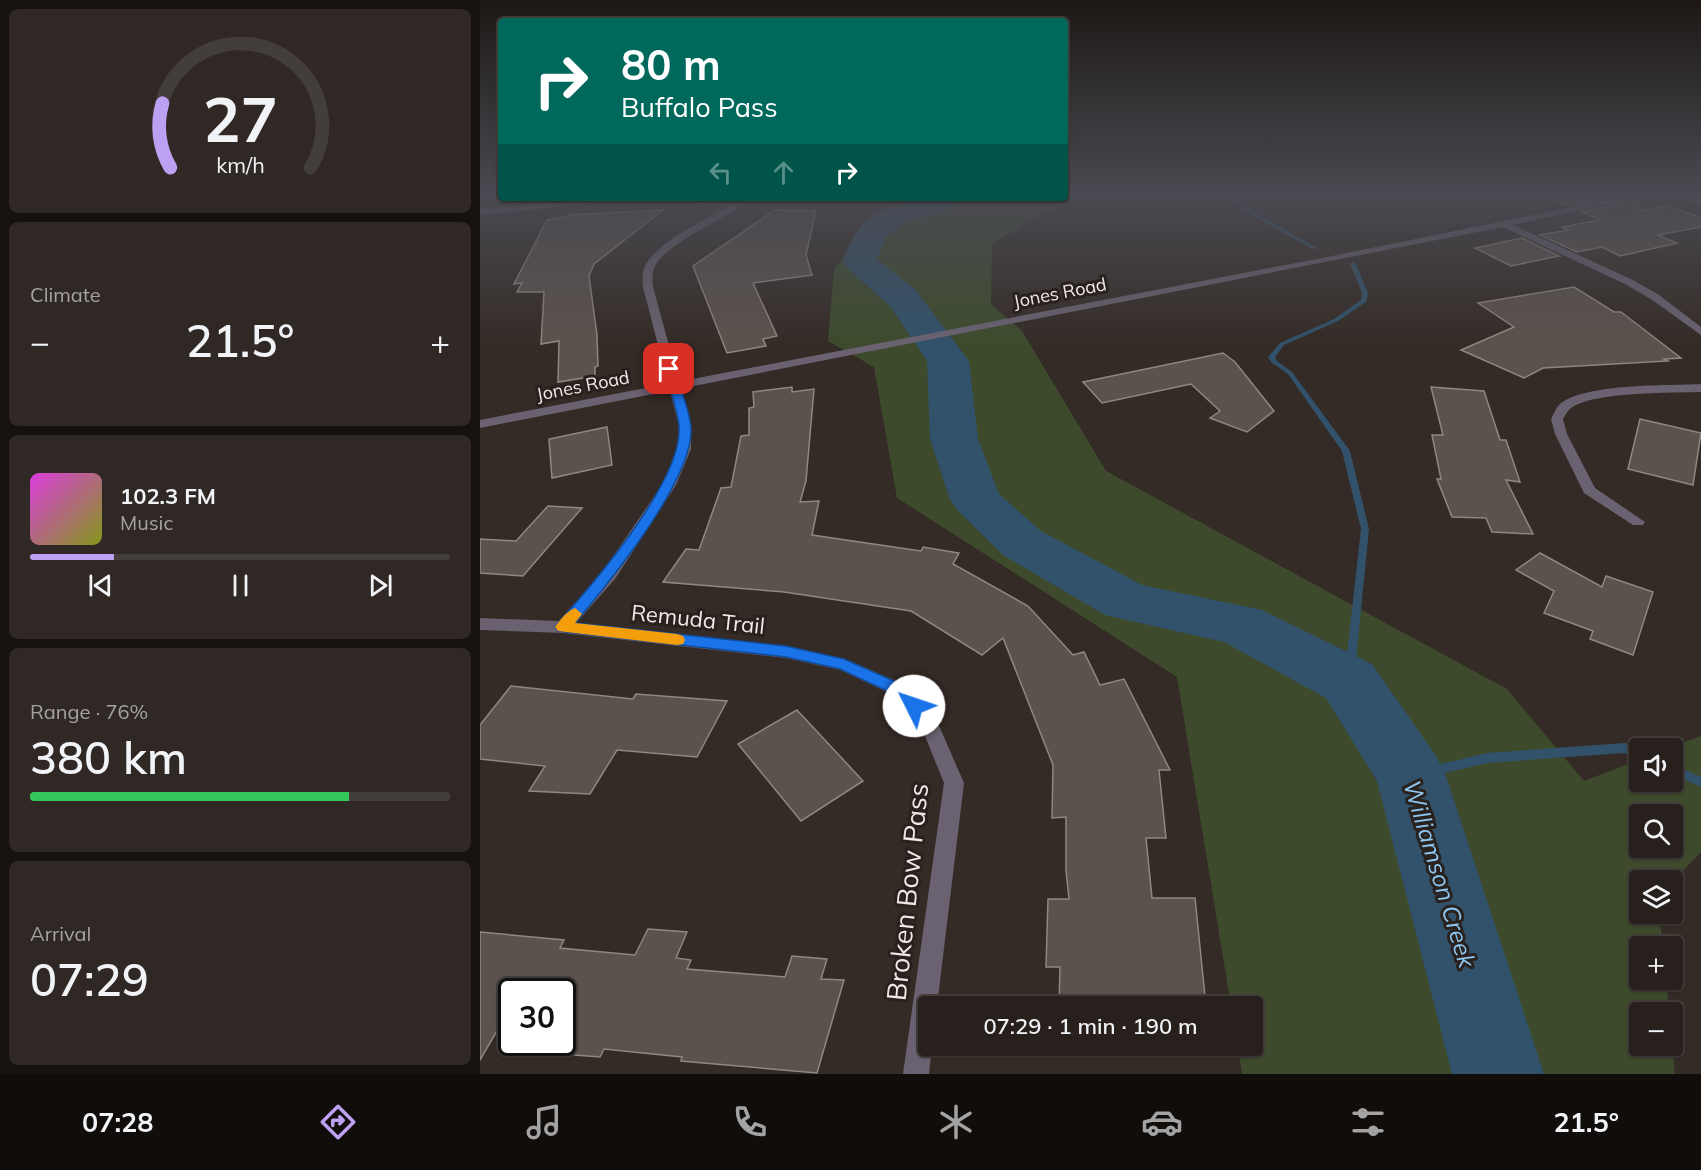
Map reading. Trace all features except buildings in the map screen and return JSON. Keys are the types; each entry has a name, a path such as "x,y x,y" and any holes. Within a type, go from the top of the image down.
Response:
{"street":[{"path":"563,627 609,575 669,485 684,450 685,426 673,387 647,276 651,264 672,245"},
{"name":"Jones Road","path":"480,424 1396,245"},
{"path":"1550,245 1629,282 1654,297 1701,332"},
{"path":"1638,522 1589,490 1561,434 1557,419 1563,408 1579,399 1600,394 1701,388"},
{"name":"Remuda Trail","path":"480,624 563,627 786,652 844,665 904,692"},
{"name":"Broken Bow Pass","path":"904,692 933,733 954,783 916,1074"}],"green space":[{"path":"856,245 992,245 991,304 1022,331 1106,471 1507,689 1584,781 1629,764 1629,792 1683,792 1683,743 1701,736 1701,852 1683,871 1629,870 1629,924 1660,924 1662,936 1629,936 1629,990 1667,990 1668,1002 1629,1002 1629,1056 1673,1056 1675,1074 1242,1074 1239,1056 1263,1056 1263,996 1229,996 1177,677 897,498 874,367 828,341 834,268"}],"waterway":[{"name":"Williamson Creek","path":"865,245 859,261 902,297 948,361 954,439 976,500 1022,543 1126,601 1241,625 1349,681 1411,776 1498,1074"},
{"path":"1309,245 1314,248"},
{"path":"1349,681 1365,529 1346,451 1290,373 1274,362 1271,357 1282,344 1336,320 1364,301 1365,293 1353,264"},
{"path":"1411,776 1487,758 1625,748 1629,750"},
{"path":"1683,774 1701,782"}],"slow traffic":[{"path":"575,614 563,627 677,640"}],"route":[{"path":"669,369 685,426 684,450 669,485 609,575 563,627 786,652 844,665 904,692 914,706"}]}
